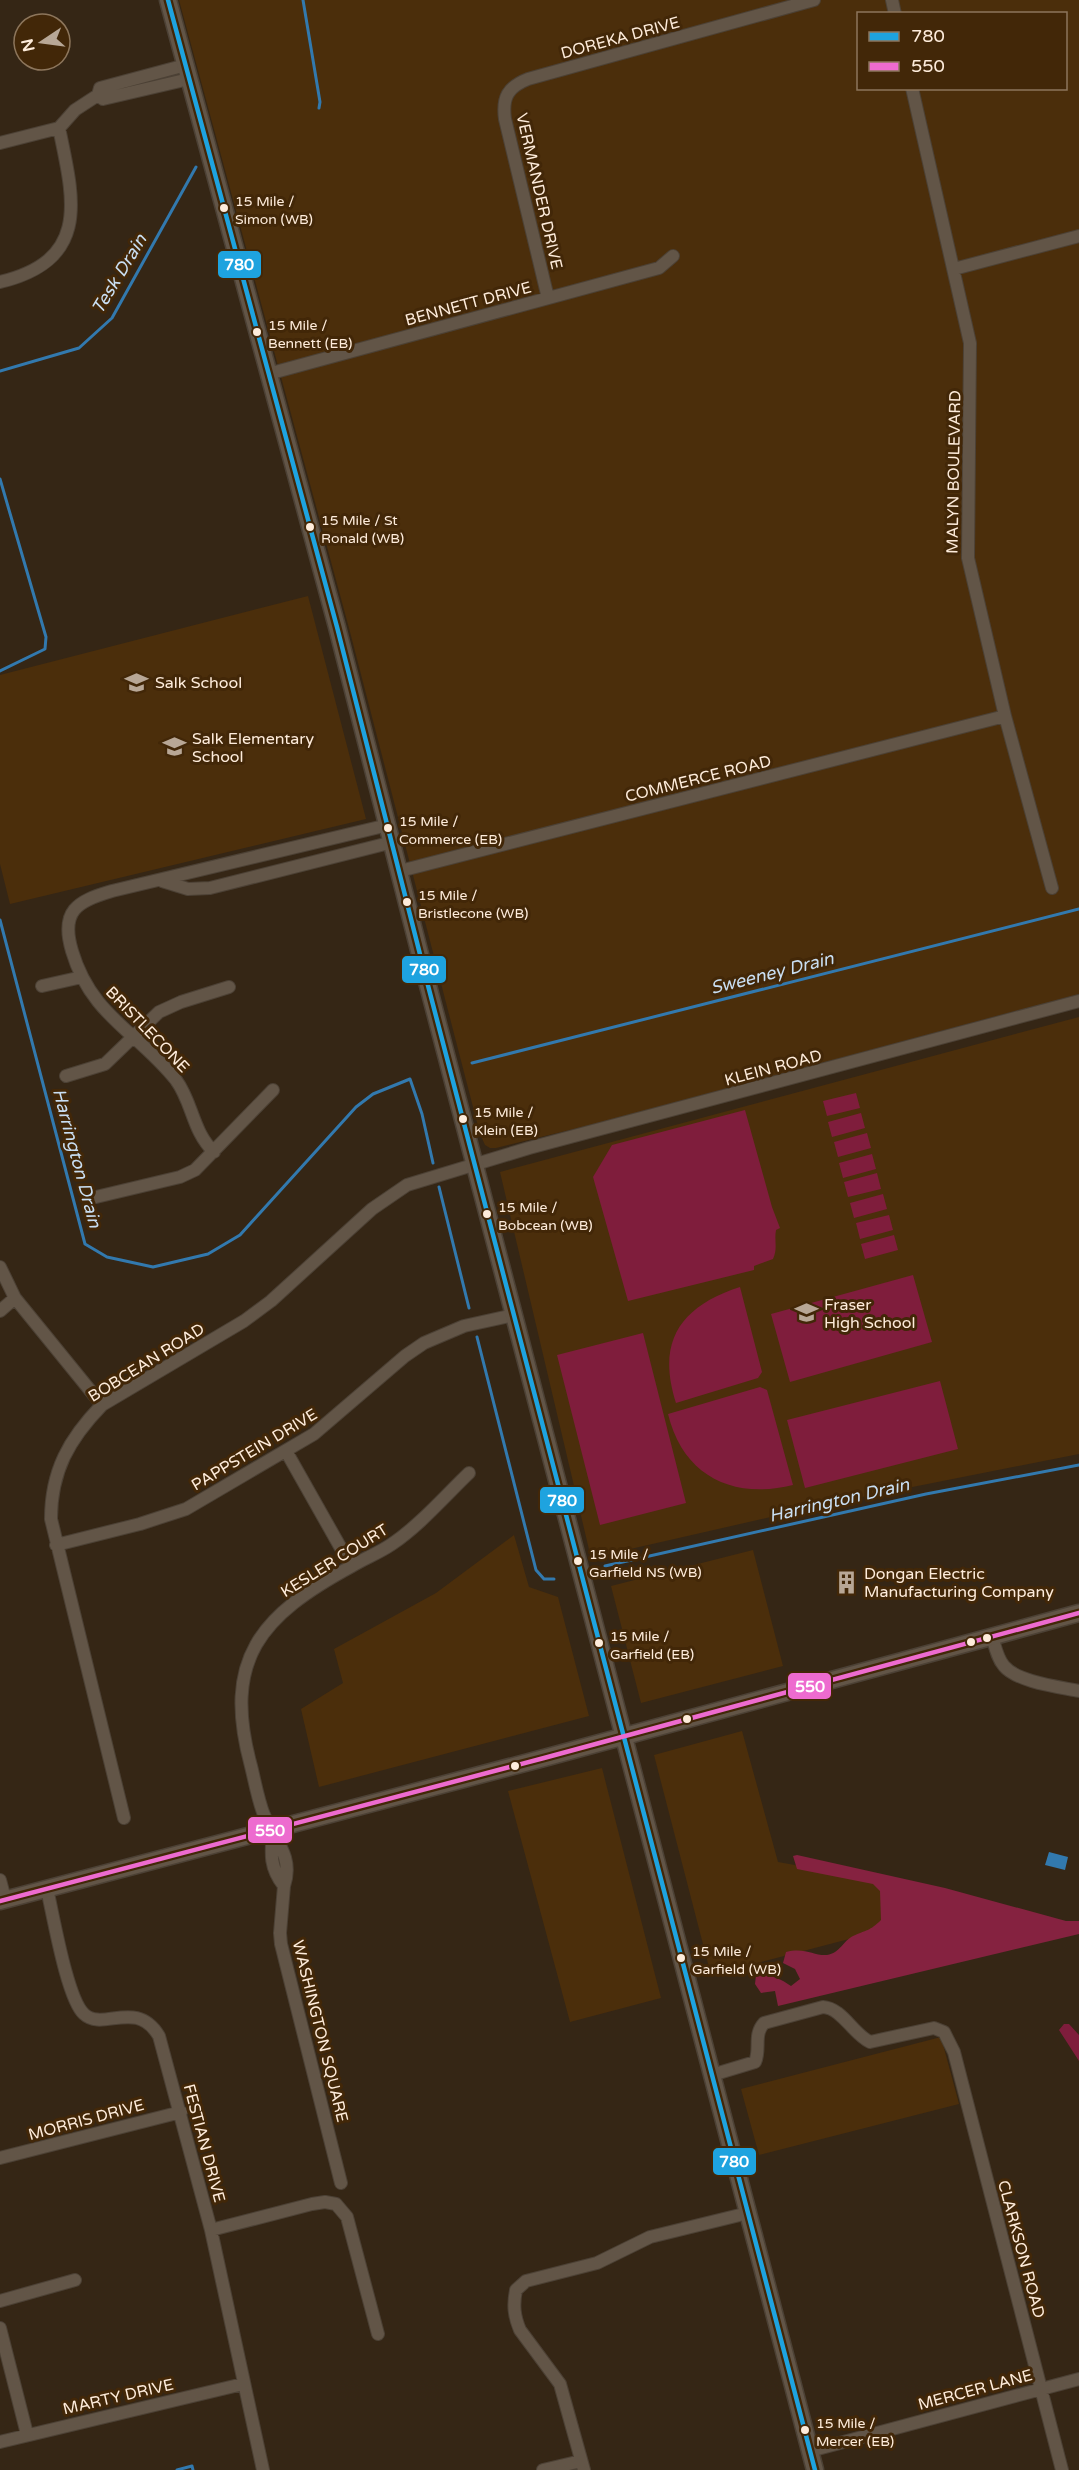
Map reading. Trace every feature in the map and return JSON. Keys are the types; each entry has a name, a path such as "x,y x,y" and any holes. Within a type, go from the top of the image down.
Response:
{"main road":[{"path":"168,0 393,842 815,2470"},
{"path":"2,1900 1079,1613"}],"street":[{"name":"DOREKA DRIVE","path":"507,91 528,79 814,0"},
{"path":"0,143 58,129 75,110 98,95 103,99 188,72"},
{"name":"MALYN BOULEVARD","path":"912,90 970,343 968,558 1005,716 1052,888"},
{"name":"VERMANDER DRIVE","path":"507,91 503,107 505,119 549,298"},
{"path":"0,282 33,271 46,262 56,252 67,232 72,208 71,188 58,129"},
{"path":"954,269 1079,236"},
{"name":"BENNETT DRIVE","path":"268,374 659,268 672,256"},
{"name":"COMMERCE ROAD","path":"400,871 1005,716"},
{"name":"BRISTLECONE","path":"214,1152 199,1134 178,1083 167,1069 96,1001 81,977 68,940 68,921 72,912 79,903 90,898 388,825"},
{"path":"158,880 188,889 210,888 393,842"},
{"path":"42,986 81,977"},
{"path":"66,1076 105,1064 159,1012 170,1006 230,987"},
{"name":"KLEIN ROAD","path":"476,1164 1079,1001"},
{"path":"96,1197 180,1177 195,1170 273,1090"},
{"name":"BOBCEAN ROAD","path":"124,1818 56,1545 51,1513 55,1478 74,1435 102,1405 244,1321 271,1301 387,1196 423,1178 476,1164"},
{"path":"0,1267 15,1298 102,1405"},
{"path":"0,1311 15,1298"},
{"name":"PAPPSTEIN DRIVE","path":"56,1545 169,1516 186,1509 333,1420 405,1356 424,1343 464,1326 514,1315"},
{"path":"285,1451 351,1566"},
{"name":"KESLER COURT","path":"273,1829 264,1814 246,1748 240,1692 252,1651 274,1620 288,1607 351,1566 377,1554 408,1532 469,1473"},
{"path":"992,1636 1000,1660 1011,1672 1079,1691"},
{"name":"WASHINGTON SQUARE","path":"273,1829 271,1854 275,1874 284,1886 281,1944 341,2183"},
{"path":"0,1880 2,1900"},
{"name":"FESTIAN DRIVE","path":"47,1889 69,1980 78,2007 87,2016 95,2018 130,2016 148,2023 159,2036 211,2230 263,2470"},
{"name":"CLARKSON ROAD","path":"712,2075 755,2062 758,2056 758,2032 764,2023 823,2007 831,2009 862,2038 870,2042 934,2028 940,2029 947,2036 956,2058 1062,2470"},
{"name":"MORRIS DRIVE","path":"0,2158 181,2112"},
{"path":"211,2230 312,2204 325,2202 336,2204 347,2217 378,2334"},
{"path":"543,2470 583,2465 560,2384 520,2330 514,2310 516,2290 526,2281 597,2263 650,2237 748,2213"},
{"path":"0,2301 75,2280"},
{"path":"0,2328 27,2434"},
{"name":"MERCER LANE","path":"810,2451 1079,2379"},
{"name":"MARTY DRIVE","path":"0,2442 243,2384"}],"shaded area":[{"path":"179,0 1079,0 1079,994 496,1148 485,1145 480,1134 349,628"},
{"name":"Salk Elementary School","path":"308,596 366,819 10,904 0,864 0,675"},
{"name":"Fraser High School","path":"1079,1017 1079,1454 832,1503 591,1558 500,1172"},
{"path":"856,1093 860,1108 827,1116 823,1101"},
{"path":"745,1110 780,1228 776,1230 773,1259 754,1266 754,1270 628,1301 593,1177 612,1145"},
{"path":"861,1113 865,1128 832,1137 828,1122"},
{"path":"867,1133 871,1148 838,1157 834,1142"},
{"path":"872,1154 876,1169 843,1178 839,1163"},
{"path":"877,1173 881,1189 848,1197 844,1182"},
{"path":"883,1194 887,1209 854,1218 850,1203"},
{"path":"889,1215 893,1230 860,1239 856,1223"},
{"path":"894,1235 898,1250 865,1259 861,1244"},
{"path":"913,1275 932,1342 790,1382 771,1314"},
{"path":"740,1287 762,1372 758,1378 676,1403 669,1361 678,1329 702,1304"},
{"path":"643,1333 686,1503 600,1525 557,1355"},
{"path":"940,1381 958,1449 805,1488 787,1420"},
{"path":"760,1387 767,1390 793,1485 771,1489 750,1489 714,1478 698,1468 685,1453 675,1435 668,1414"},
{"path":"514,1535 529,1587 558,1597 589,1716 319,1787 301,1709 343,1683 334,1649 436,1593"},
{"path":"753,1550 783,1666 641,1703 611,1586"},
{"path":"742,1731 778,1862 957,1894 987,1903 711,1975 654,1755"},
{"path":"602,1768 661,1998 570,2022 508,1791"},
{"path":"797,1855 945,1888 1066,1921 1079,1921 1079,1934 778,2006 775,1991 761,1993 755,1984 756,1975 775,1977 791,1986 800,1979 795,1969 783,1963 786,1952 799,1950 822,1955 831,1954 850,1938 871,1928 881,1920 880,1891 873,1884 797,1869 793,1856"},
{"path":"1064,2024 1069,2024 1079,2035 1079,2061 1059,2030"},
{"path":"941,2037 959,2104 759,2155 741,2089"}],"water":[{"path":"1049,1852 1068,1857 1065,1870 1045,1865"}],"waterway":[{"name":"Tesk Drain","path":"303,0 320,102 319,108"},
{"name":"Tesk Drain","path":"0,371 79,348 112,318 196,167"},
{"name":"Tesk Drain","path":"0,479 46,637 45,649 0,671"},
{"name":"Sweeney Drain","path":"472,1063 1079,909"},
{"name":"Harrington Drain","path":"0,920 85,1244 107,1257 153,1267 208,1254 240,1235 356,1107 373,1094 410,1079 422,1114 433,1163"},
{"name":"Harrington Drain","path":"439,1187 469,1308"},
{"name":"Harrington Drain","path":"477,1337 536,1570 544,1579 554,1579"},
{"name":"Harrington Drain","path":"605,1566 926,1494 1079,1465"},
{"path":"177,2470 192,2466 193,2470"}],"transit line":[{"name":"780","path":"168,0 337,627 425,974 815,2470"},
{"name":"550","path":"0,1901 544,1758 1079,1613"}],"place":[{"name":"15 Mile / Simon (WB)","path":"224,208"},
{"name":"15 Mile / Bennett (EB)","path":"257,332"},
{"name":"15 Mile / St Ronald (WB)","path":"310,527"},
{"name":"Salk School","path":"137,682"},
{"name":"Salk Elementary School","path":"174,747"},
{"name":"15 Mile / Commerce (EB)","path":"388,828"},
{"name":"15 Mile / Bristlecone (WB)","path":"407,902"},
{"name":"15 Mile / Klein (EB)","path":"463,1119"},
{"name":"15 Mile / Bobcean (WB)","path":"487,1214"},
{"name":"Fraser High School","path":"806,1313"},
{"name":"15 Mile / Garfield NS (WB)","path":"578,1561"},
{"name":"Dongan Electric Manufacturing Company","path":"846,1582"},
{"name":"15 Mile / Garfield (EB)","path":"599,1643"},
{"name":"15 Mile / Garfield (WB)","path":"681,1958"},
{"name":"15 Mile / Mercer (EB)","path":"805,2430"}]}
